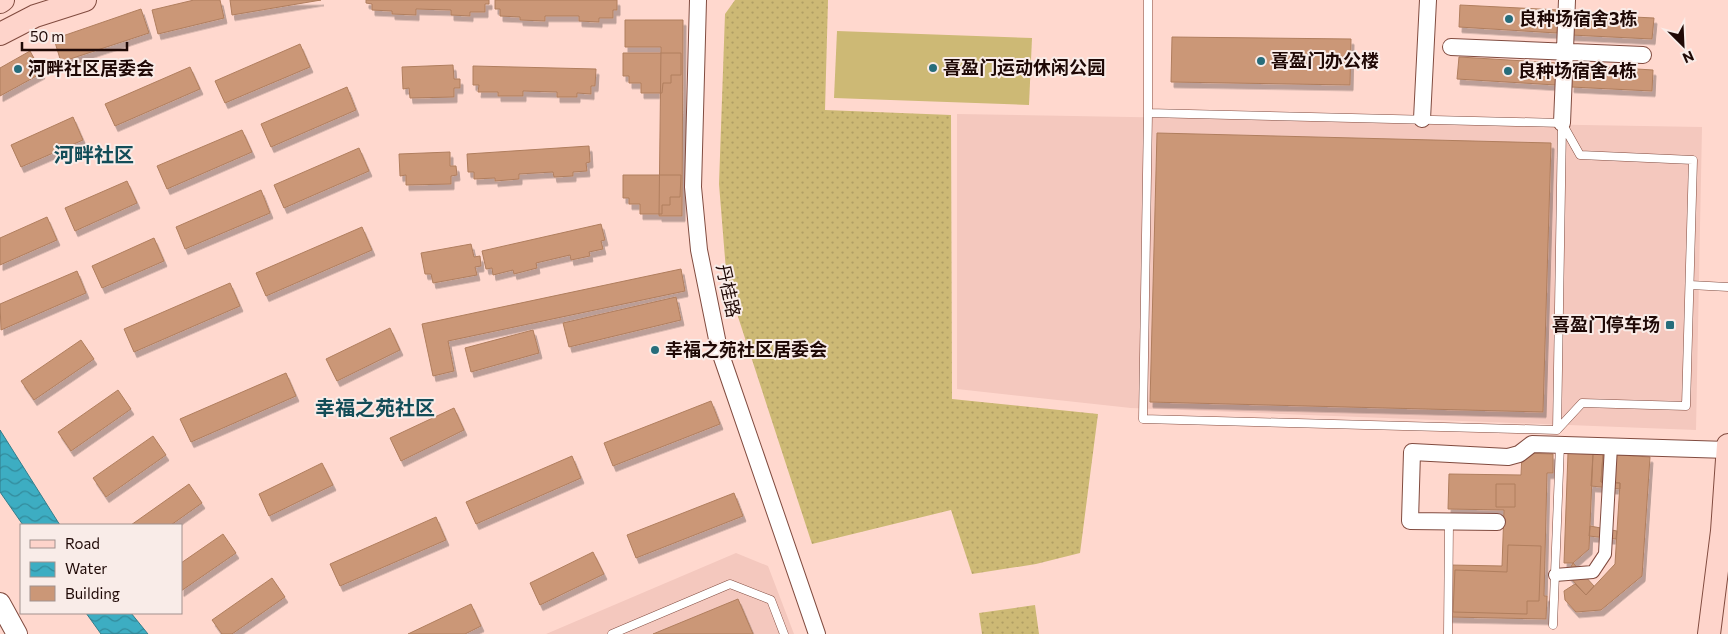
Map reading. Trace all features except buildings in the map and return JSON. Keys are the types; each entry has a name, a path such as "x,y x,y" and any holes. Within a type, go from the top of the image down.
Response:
{"main road":[{"path":"0,34 34,16 85,0"},
{"path":"1710,634 1722,531 1728,445"}],"street":[{"name":"丹桂路","path":"698,0 693,187 698,250 719,349 817,634"},
{"path":"1422,119 1428,0"},
{"path":"1562,123 1567,0"},
{"path":"1451,47 1643,55"},
{"path":"1497,522 1410,521 1412,452 1508,457 1519,454 1532,444 1559,438 1611,446 1728,450"},
{"path":"1555,575 1593,572 1605,554 1611,446"},
{"path":"0,603 17,634"}],"lane":[{"path":"1148,0 1148,113 1142,419 1559,438"},
{"path":"1148,113 1562,123"},
{"path":"1559,438 1582,403 1686,406 1693,160 1580,155 1562,123"},
{"path":"1553,625 1559,438 1562,123"},
{"path":"1690,285 1728,287"},
{"path":"1448,522 1448,634"},
{"path":"612,634 730,584 771,600 784,634"}],"shaded area":[{"path":"735,0 828,0 825,110 951,115 952,399 1098,414 1080,553 1036,564 972,574 951,510 812,544 727,283 719,184 725,14"},
{"name":"喜盈门运动休闲公园","path":"837,31 1032,38 1029,105 834,98"},
{"path":"957,114 1702,127 1696,430 1131,408 957,389"},
{"path":"736,553 768,566 794,634 546,634"},
{"path":"1035,605 1039,634 982,634 979,613"}],"water":[{"path":"0,430 59,524 22,524 0,492"},
{"path":"87,614 132,614 148,634 101,634"}],"place":[{"name":"良种场宿舍3栋","path":"1509,19"},
{"name":"喜盈门办公楼","path":"1261,61"},
{"name":"喜盈门运动休闲公园","path":"933,68"},
{"name":"河畔社区居委会","path":"18,69"},
{"name":"良种场宿舍4栋","path":"1508,71"},
{"name":"喜盈门停车场","path":"1670,325"},
{"name":"幸福之苑社区居委会","path":"655,350"}],"district":[{"name":"河畔社区","path":"94,155"},
{"name":"幸福之苑社区","path":"375,408"}]}
